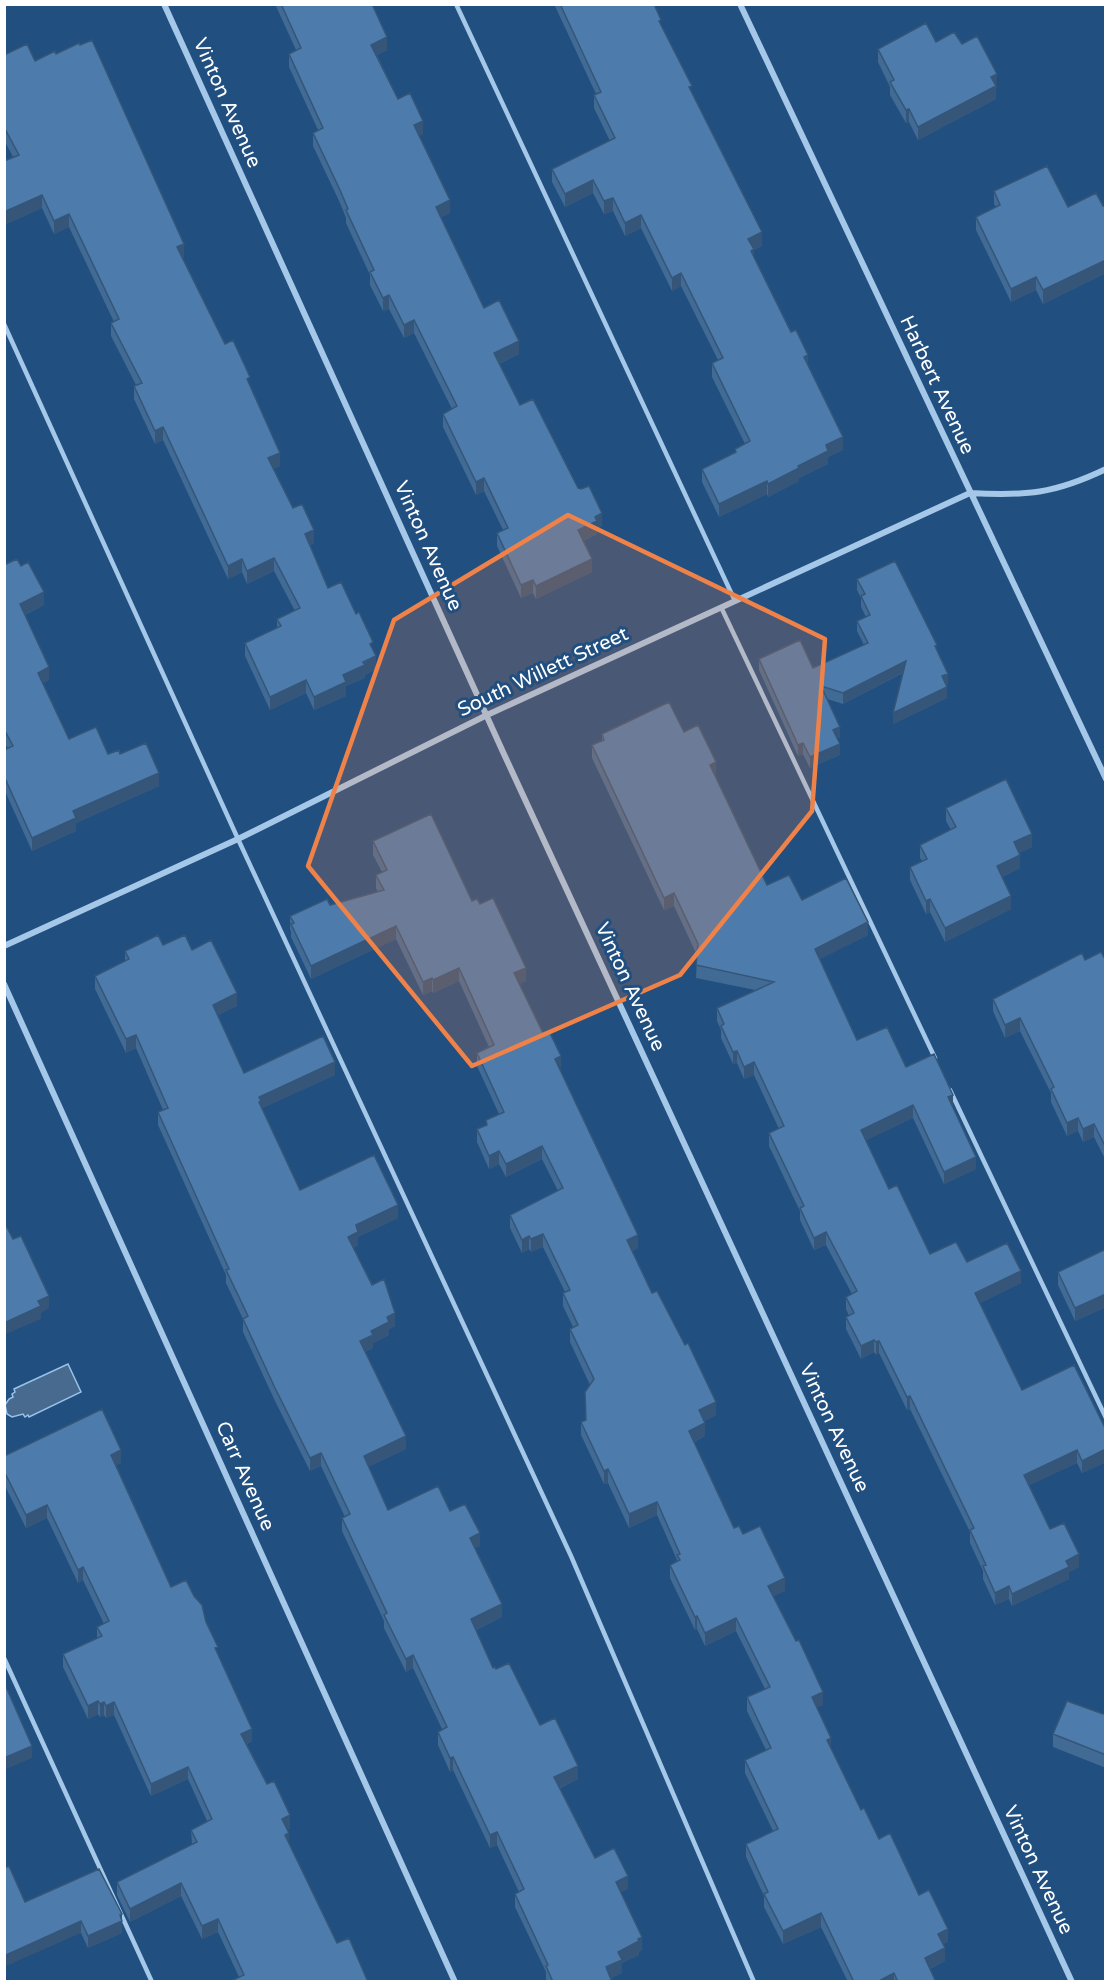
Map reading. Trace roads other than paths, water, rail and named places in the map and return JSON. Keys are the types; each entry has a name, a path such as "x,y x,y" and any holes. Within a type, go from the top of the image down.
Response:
{"street":[{"name":"Vinton Avenue","path":"164,4 487,715 1072,1982"},
{"name":"Harbert Avenue","path":"740,4 1106,779"},
{"name":"South Willett Street","path":"4,946 238,839 487,715 970,493 1014,495 1051,491 1106,469"},
{"name":"Carr Avenue","path":"4,984 455,1982"}],"lane":[{"path":"456,4 735,601"},
{"path":"4,324 238,839 571,1556 754,1982"},
{"path":"721,608 936,1060"},
{"path":"946,1081 1106,1418"},
{"path":"4,1658 152,1982"}],"water":[{"path":"68,1364 81,1392 29,1417 23,1414 12,1417 7,1414 5,1405 13,1397 14,1389"}]}
